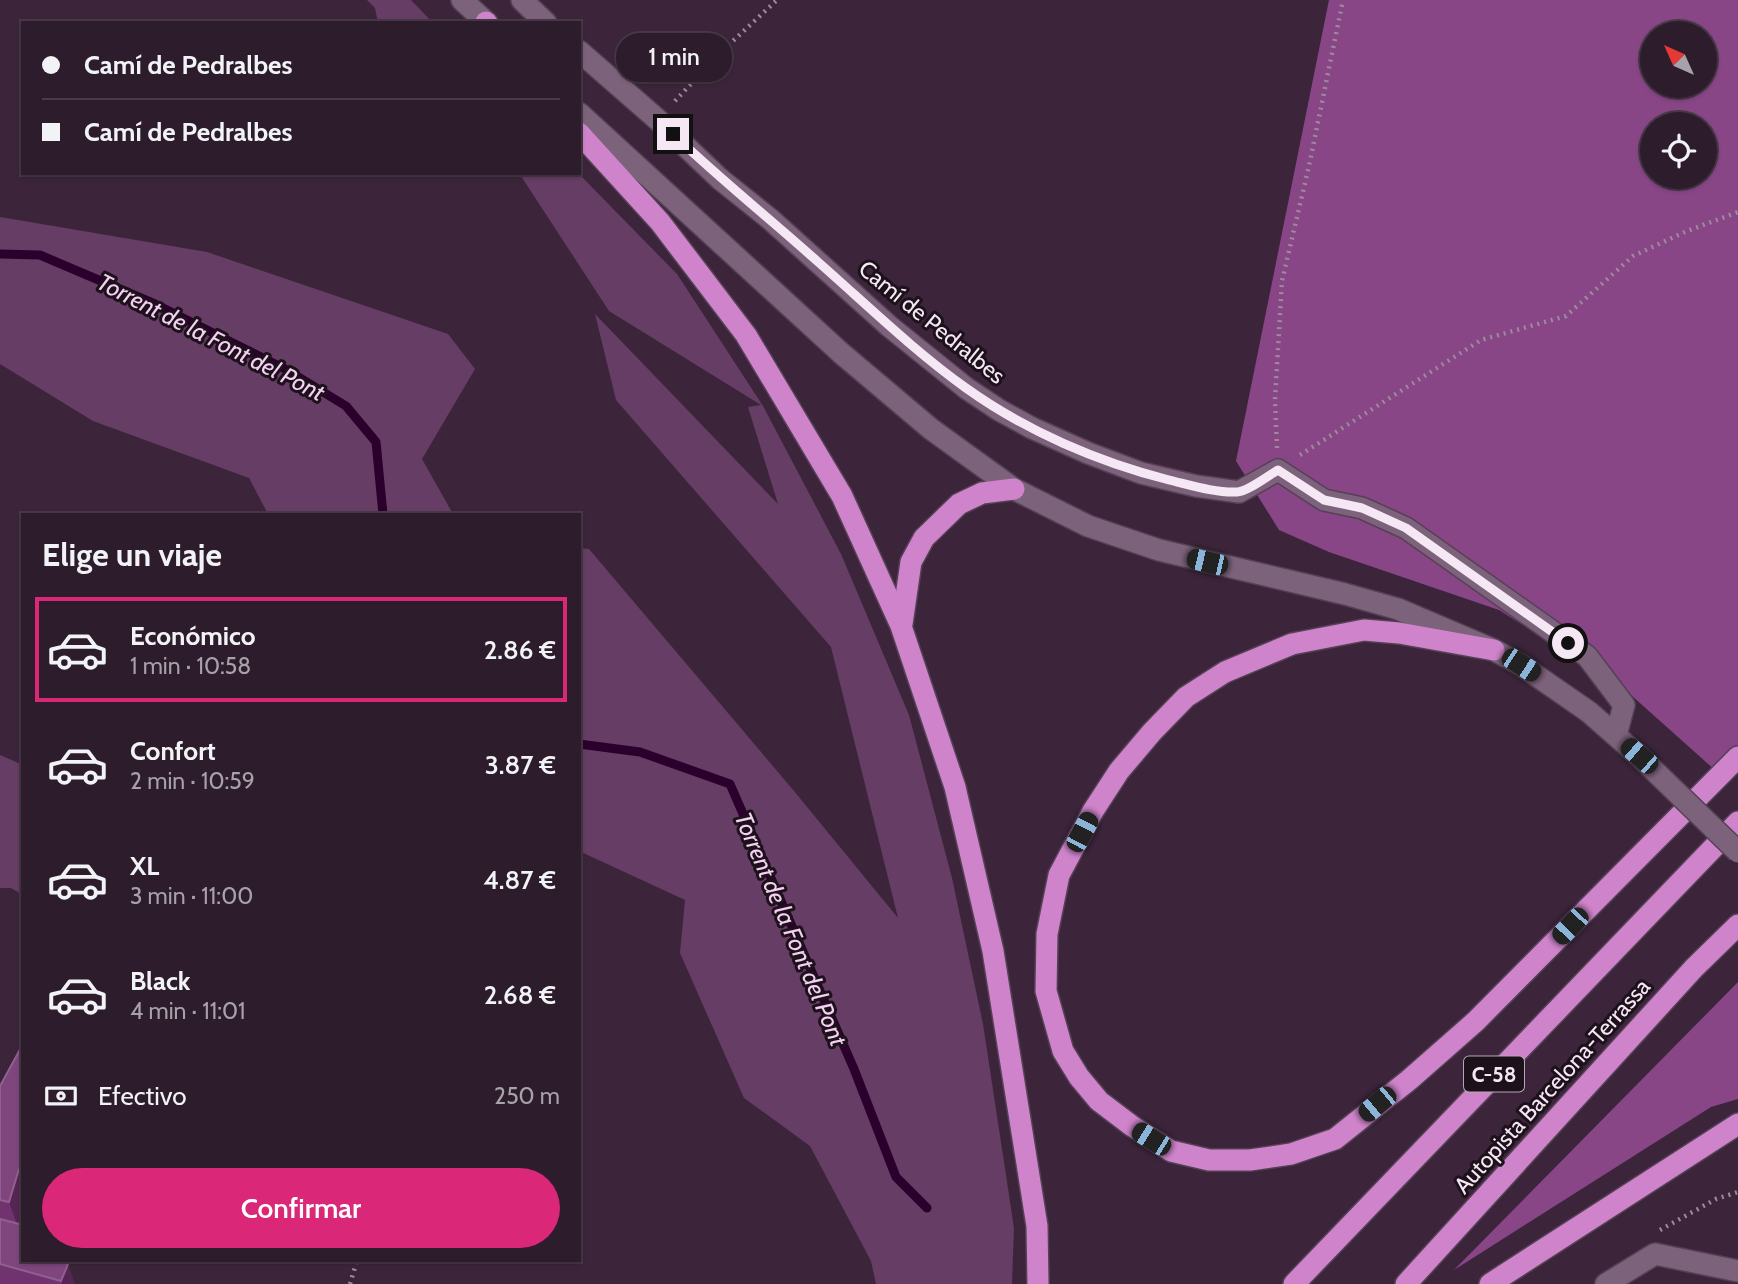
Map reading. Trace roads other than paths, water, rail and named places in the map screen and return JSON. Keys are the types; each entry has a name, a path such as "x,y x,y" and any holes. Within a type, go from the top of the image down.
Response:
{"highway":[{"path":"581,135 660,222 746,335 842,496 901,626 955,786 993,951 1037,1226 1038,1284"},
{"path":"901,626 911,562 923,538 959,504 982,494 1014,489"},
{"path":"1494,650 1399,633 1364,630 1292,644 1225,672 1186,696 1152,732 1119,771 1093,811 1059,875 1046,934 1046,990 1063,1051 1079,1077 1099,1101 1171,1151 1209,1160 1250,1160 1292,1154 1335,1139 1409,1080 1476,1021 1738,757"},
{"name":"Autopista Barcelona-Terrassa","path":"1294,1284 1738,822"},
{"name":"Autopista Barcelona-Terrassa","path":"1406,1284 1695,968 1738,925"},
{"path":"1490,1284 1738,1124"}],"street":[{"path":"462,0 486,21"},
{"path":"522,0 544,21"},
{"name":"Camí de Pedralbes","path":"581,53 720,179 770,219 889,326 966,388 1010,416 1088,453 1141,473 1196,486 1239,492 1278,470 1324,500 1362,508 1406,528 1587,656 1624,705 1616,735"},
{"path":"581,115 841,353 931,429 1014,489 1088,526 1159,550 1398,609 1494,650 1555,687 1616,735 1738,852"},
{"path":"1606,1284 1655,1254 1738,1271"}],"waterway":[{"name":"Torrent de la Font del Pont","path":"0,254 40,255 155,304 287,370 346,406 376,442 383,513"},
{"name":"Torrent de la Font del Pont","path":"581,744 640,752 730,784 854,1069 896,1177 927,1208"}]}
